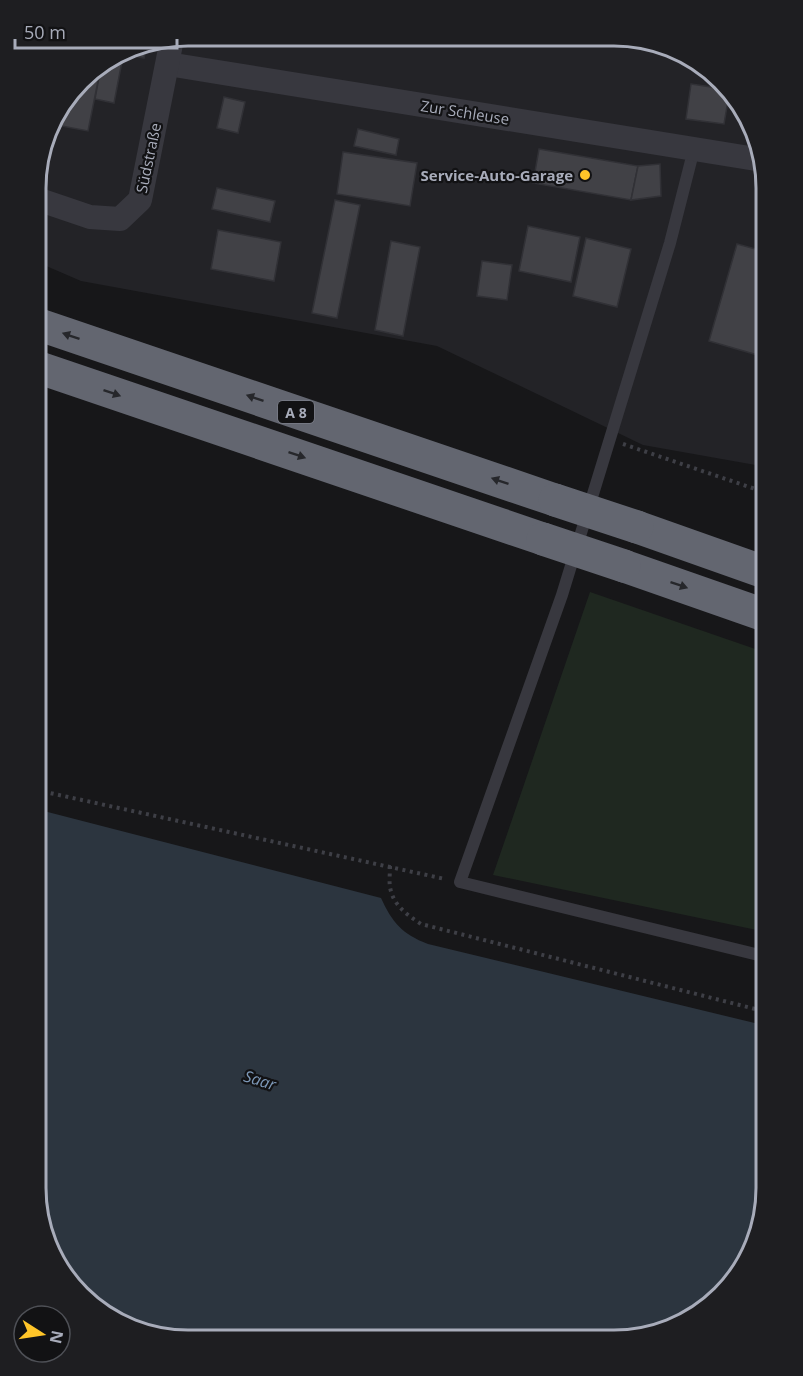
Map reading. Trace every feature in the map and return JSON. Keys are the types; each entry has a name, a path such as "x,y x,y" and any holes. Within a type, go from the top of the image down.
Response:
{"highway":[{"name":"A 8","path":"46,327 756,569"},
{"path":"46,370 756,612"}],"street":[{"name":"Südstraße","path":"46,203 90,217 120,219 140,200 171,48"},
{"name":"Zur Schleuse","path":"168,64 753,159"}],"lane":[{"path":"694,149 670,243 562,595 460,882 756,954"}],"path":[{"path":"611,440 756,489"},
{"path":"46,792 460,882"},
{"path":"390,866 390,886 395,902 406,914 421,924 756,1009"}],"shaded area":[{"path":"614,46 642,49 677,61 693,70 721,95 742,126 754,161 756,189 756,465 643,445 437,346 81,281 46,266 46,189 51,152 57,134 70,110 88,88 102,76 134,57 161,49 179,47"},
{"path":"590,592 756,649 756,930 493,875"}],"water":[{"name":"Saar","path":"46,812 381,898 389,914 399,926 411,936 428,944 756,1023 756,1197 754,1215 742,1250 721,1281 693,1306 677,1315 642,1327 614,1330 189,1330 152,1325 134,1319 110,1306 95,1294 70,1266 61,1250 49,1215 46,1188"}],"building":[{"path":"122,64 114,103 95,99 99,79"},
{"path":"98,79 88,131 61,126 76,102"},
{"path":"691,84 713,87 728,103 724,124 686,119"},
{"path":"224,97 245,102 238,133 217,128"},
{"path":"358,129 399,139 396,155 354,146"},
{"name":"Service-Auto-Garage","path":"539,149 638,166 631,200 533,183"},
{"path":"343,152 417,163 410,206 337,194"},
{"path":"660,164 661,196 631,200 638,166"},
{"path":"217,188 275,201 270,222 212,209"},
{"path":"335,200 360,205 337,318 312,313"},
{"path":"528,226 580,237 571,282 519,271"},
{"path":"218,230 281,242 274,281 211,269"},
{"path":"586,238 631,249 617,307 573,296"},
{"path":"391,241 420,247 403,336 375,330"},
{"path":"737,244 756,249 756,355 709,341"},
{"path":"482,261 512,265 507,300 477,296"}],"place":[{"name":"Service-Auto-Garage","path":"585,175"}]}
